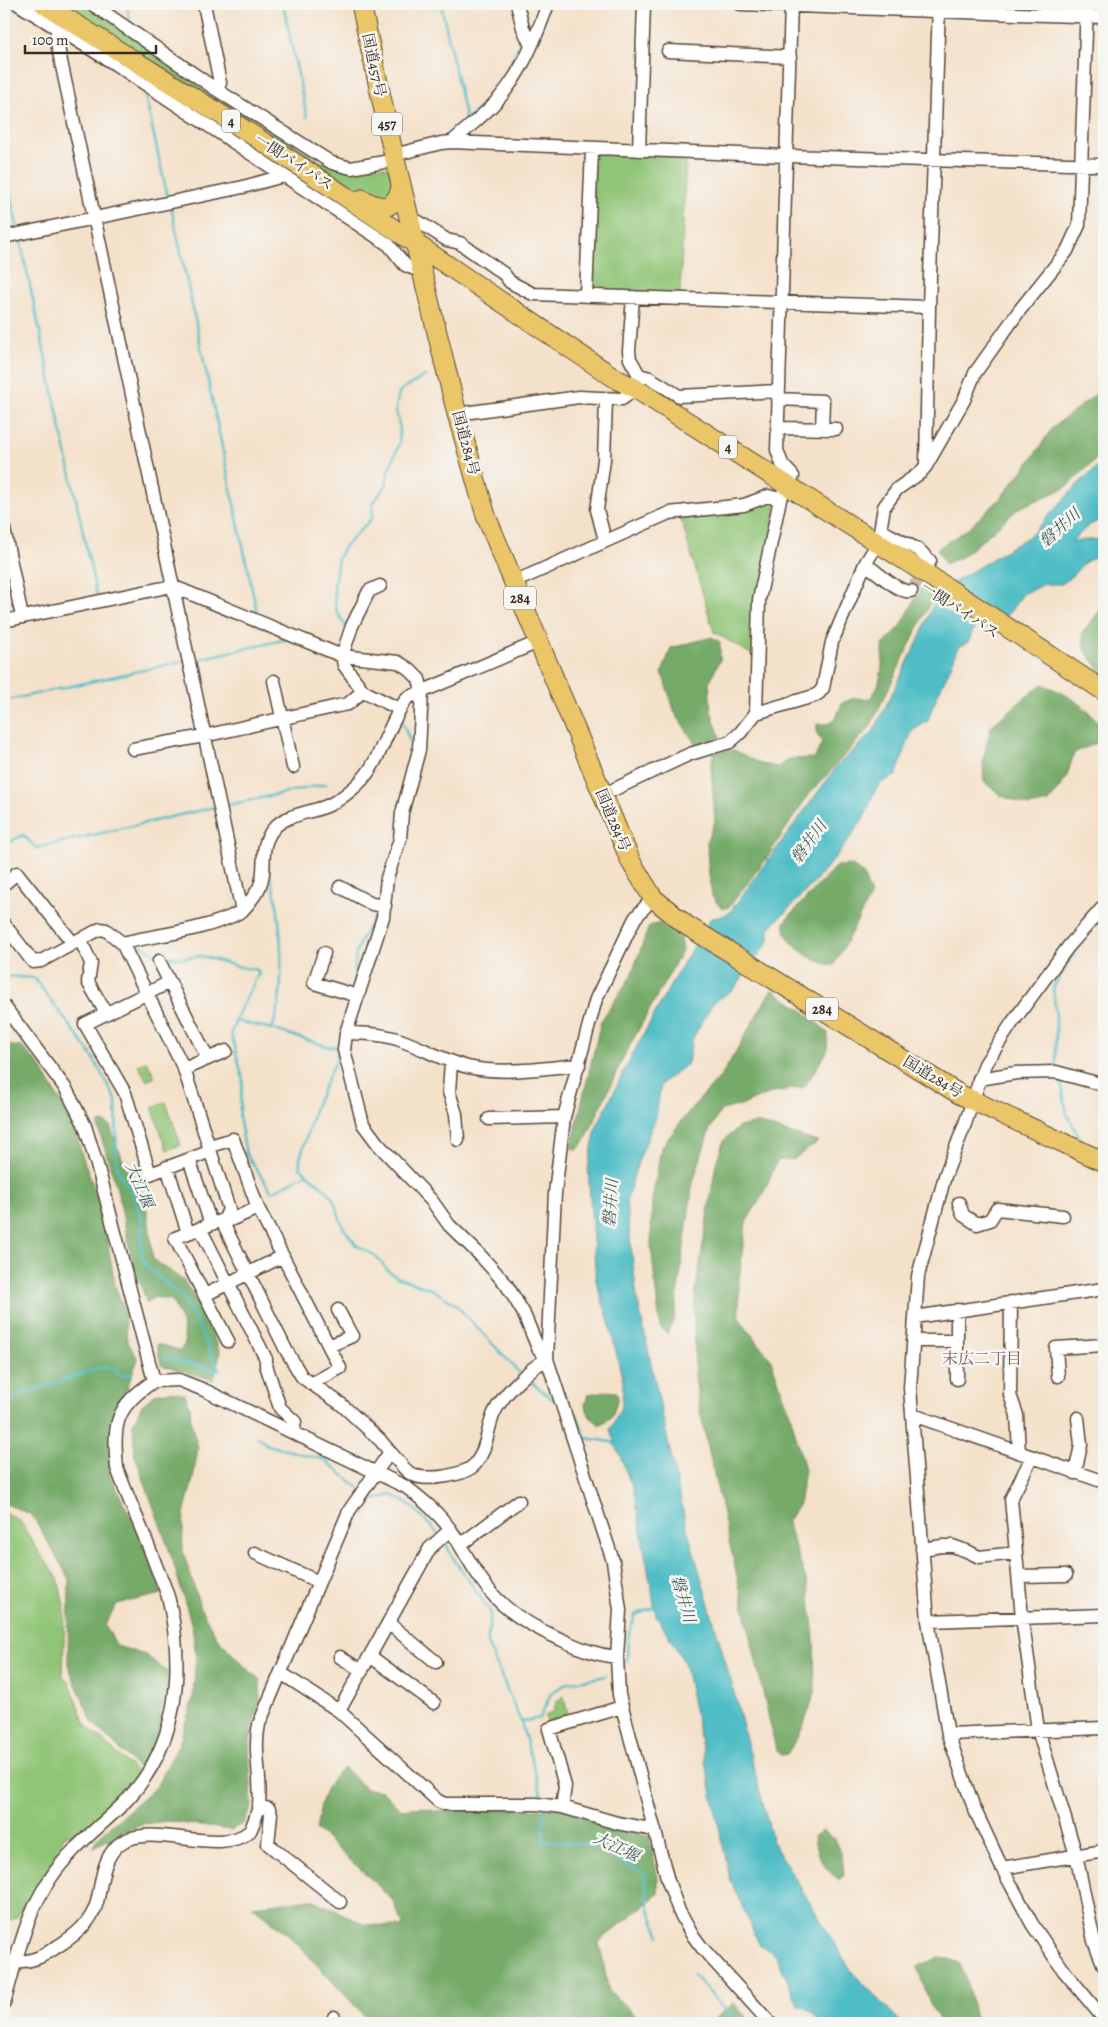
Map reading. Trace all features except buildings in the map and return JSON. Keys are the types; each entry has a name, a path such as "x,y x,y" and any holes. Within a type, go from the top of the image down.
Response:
{"highway":[{"name":"国道457号","path":"361,4 415,243"},
{"name":"一関バイパス","path":"40,10 219,114 415,243 442,255 622,374 636,381 784,492 824,508 874,548 1104,691"},
{"path":"219,114 257,133 378,207 390,205 397,198 401,187"},
{"name":"国道284号","path":"415,243 457,414 486,516 631,862 654,898 686,925 966,1097 1104,1162"},
{"name":"一関バイパス","path":"922,579 1104,705"}],"street":[{"path":"18,4 40,10 57,28 390,245 405,265 410,269 422,272"},
{"path":"92,4 217,90 332,163 351,168 395,158 441,143 452,142 786,156 1104,165"},
{"path":"204,4 220,83 217,90"},
{"path":"518,4 523,28 531,46"},
{"path":"452,142 493,105 517,74 548,4"},
{"path":"639,150 644,4"},
{"path":"740,4 1087,10 1104,17"},
{"path":"756,713 759,600 784,492 793,476 778,457 777,428 791,5"},
{"path":"926,466 929,306 939,7"},
{"path":"602,795 690,754 730,742 756,713 814,696 823,688 832,642 874,548 884,506 890,497 926,466 964,400 975,373 1019,311 1067,251 1079,225 1087,10"},
{"path":"57,28 56,38 242,911"},
{"path":"668,51 790,57"},
{"path":"586,296 592,149"},
{"path":"4,237 243,187 284,176"},
{"path":"410,223 419,222 447,240 460,244 504,274 510,282 533,294 929,306"},
{"path":"457,414 579,397 622,399 630,393 636,381 629,351 633,297"},
{"path":"636,381 650,378 679,396 778,395 823,402 822,429"},
{"path":"605,540 597,510 604,460 606,399"},
{"path":"777,428 836,429"},
{"path":"514,582 669,513 744,505 784,492"},
{"path":"4,536 22,617"},
{"path":"874,548 896,587 907,592 922,579"},
{"path":"4,621 172,586 342,656 398,662 419,679 422,691 419,750 402,813 400,839 387,878 383,917 346,1033 344,1050 363,1124 378,1144 432,1201 448,1226 479,1254 506,1284 523,1312 538,1348 547,1359"},
{"path":"380,586 369,591 352,626 342,656 344,665 363,691 399,710"},
{"path":"122,943 217,922 242,911 259,888 264,867 264,843 276,826 290,818 330,804 363,780 376,761 399,710 407,698 538,642"},
{"path":"274,682 293,766"},
{"path":"133,749 204,736 348,704 363,691"},
{"path":"4,884 17,873 77,941 92,964 88,982 106,1013"},
{"path":"340,887 372,904 385,906"},
{"path":"654,898 635,918 596,999 564,1117 555,1193 547,1359 613,1562 620,1610 618,1680 622,1707 668,1881 679,1911 703,1950 770,2023"},
{"path":"1102,2013 1064,1971 1032,1924 1002,1868 974,1808 948,1734 928,1621 910,1388 918,1276 966,1097 979,1079 984,1064 1012,1023 1068,947 1104,906"},
{"path":"4,924 33,962 41,961 100,929 106,930 122,943 184,1069 211,1148 229,1209 215,1224"},
{"path":"324,953 314,982 358,996"},
{"path":"159,961 208,1059"},
{"path":"170,982 85,1024 125,1093 150,1174 233,1139 258,1208 340,1368 311,1384"},
{"path":"4,1006 66,1089 85,1126 98,1168 154,1381"},
{"path":"346,1033 369,1034 398,1040 451,1062 496,1071 579,1065"},
{"path":"184,1069 226,1051"},
{"path":"451,1062 449,1092 456,1114 458,1140"},
{"path":"979,1079 1016,1073 1056,1072 1104,1085"},
{"path":"488,1119 564,1117"},
{"path":"189,1159 215,1224 228,1284 266,1359 266,1365 280,1408 295,1422 293,1432"},
{"path":"167,1167 188,1234"},
{"path":"937,1202 963,1204 963,1215 977,1224 990,1220 997,1209 1063,1216"},
{"path":"228,1341 175,1238 258,1208"},
{"path":"215,1224 248,1273 286,1350 302,1377 341,1404 380,1440 412,1475 423,1478 454,1475 465,1472 476,1464 487,1442 494,1413 506,1394 538,1364 547,1359"},
{"path":"205,1295 283,1256"},
{"path":"915,1317 1104,1289"},
{"path":"1011,1302 1010,1396 1016,1415 1019,1452"},
{"path":"329,1346 352,1336 338,1310"},
{"path":"957,1379 958,1310"},
{"path":"913,1341 957,1341"},
{"path":"1058,1376 1056,1348 1104,1345"},
{"path":"266,1359 286,1350"},
{"path":"4,2003 36,1903 49,1880 67,1856 122,1805 143,1781 161,1750 175,1699 177,1648 170,1603 117,1468 115,1444 116,1426 125,1405 137,1392 154,1381 179,1380 204,1390 406,1487 431,1506 450,1530 483,1581 508,1610 545,1632 587,1651 602,1656 618,1657"},
{"path":"913,1415 1104,1482"},
{"path":"1075,1473 1081,1445 1078,1418"},
{"path":"16,1961 25,1962 42,1957 81,1929 94,1911 103,1871 112,1852 120,1844 131,1838 151,1836 237,1840 250,1831 258,1806 256,1740 259,1724 349,1511 390,1452"},
{"path":"1032,1457 1010,1499 1022,1617 1038,1730 1076,1855 1094,1942 1104,1966"},
{"path":"460,1545 519,1502"},
{"path":"339,1711 430,1548 450,1530"},
{"path":"922,1549 952,1546 978,1557 1016,1553"},
{"path":"255,1553 318,1582"},
{"path":"1019,1576 1066,1575"},
{"path":"928,1621 1104,1615"},
{"path":"388,1623 436,1662"},
{"path":"340,1656 362,1671"},
{"path":"370,1656 434,1703"},
{"path":"281,1673 339,1711 438,1800 445,1804 536,1804 562,1807 617,1823 655,1830"},
{"path":"562,1807 566,1786 549,1729 622,1707"},
{"path":"948,1734 1104,1728"},
{"path":"258,1806 268,1809 271,1814 268,1844 340,1902"},
{"path":"1002,1868 1104,1851"}],"green space":[{"path":"58,4 84,4 321,162 386,167 390,169 394,195 378,201"},
{"path":"595,153 686,156 680,296 589,293"},
{"path":"1104,388 1104,452 1065,488 1019,508 961,557 945,564 937,549 966,530 998,501 1031,460 1053,427"},
{"path":"767,499 776,501 754,656 714,632 679,513"},
{"path":"922,586 931,590 932,599 870,727 806,798 768,856 729,907 722,909 712,896 708,866 707,841 715,822 711,765 714,752 734,750 761,764 778,767 789,759 815,758 822,742 817,734 817,724 829,724 837,716 842,703 854,698 870,699 880,680 883,645 901,626"},
{"path":"1104,605 1104,675 1085,651 1082,633"},
{"path":"712,637 720,642 720,660 709,683 711,711 720,737 696,745 675,713 662,673 671,648"},
{"path":"1042,684 1076,701 1089,712 1104,728 1103,740 1074,753 1066,779 1049,802 1029,806 1002,796 984,782 983,760 991,726"},
{"path":"851,865 863,874 871,895 834,965 822,963 796,947 787,935 784,922 836,866"},
{"path":"661,923 679,932 682,951 624,1056 585,1141 577,1150 571,1148 601,1021 631,976 649,926"},
{"path":"772,989 810,1016 828,1033 827,1052 804,1087 773,1092 742,1105 721,1110 709,1131 693,1182 674,1320 667,1334 660,1327 651,1246 652,1201 661,1148 690,1110 722,1075"},
{"path":"4,1045 22,1047 40,1066 57,1096 70,1112 106,1231 115,1286 124,1308 127,1341 138,1359 109,1434 110,1475 139,1534 162,1594 117,1604 105,1625 117,1646 145,1655 168,1672 168,1693 162,1707 158,1740 139,1769 92,1722 68,1665 69,1578 32,1515 4,1503"},
{"path":"147,1061 155,1077 147,1081 138,1065"},
{"path":"166,1102 181,1145 167,1150 152,1107"},
{"path":"103,1122 110,1126 125,1166 137,1180 148,1214 153,1259 184,1281 204,1313 220,1353 214,1380 161,1365 157,1344 179,1350 185,1344 182,1323 172,1300 154,1297 147,1304 132,1259 117,1189 99,1130 99,1123"},
{"path":"757,1123 818,1142 794,1159 777,1161 762,1196 746,1222 739,1280 739,1318 771,1360 790,1414 805,1470 799,1504 787,1522 809,1589 814,1639 815,1692 803,1727 787,1754 781,1755 776,1750 699,1407 695,1376 694,1311 696,1288 716,1163 724,1140 739,1127"},
{"path":"171,1391 185,1394 190,1407 191,1423 198,1448 193,1479 184,1514 182,1548 201,1609 216,1636 260,1680 260,1702 249,1748 252,1804 244,1823 231,1830 167,1821 141,1824 93,1847 97,1838 156,1787 179,1744 193,1698 196,1655 192,1626 170,1552 135,1456 133,1424 142,1405 155,1394"},
{"path":"607,1391 616,1392 618,1397 612,1417 600,1425 590,1417 585,1405 588,1394"},
{"path":"4,1512 20,1521 58,1578 65,1611 63,1676 70,1683 85,1724 139,1774 122,1795 77,1837 65,1834 54,1856 53,1865 18,1916 4,1924"},
{"path":"564,1696 568,1716 547,1722 545,1716 553,1712 557,1701"},
{"path":"344,1768 366,1789 382,1791 400,1809 423,1807 437,1812 470,1809 563,1809 649,1837 658,1878 658,1894 599,1942 609,1991 644,2023 371,2023 289,1935 252,1906 312,1899 364,1924 404,1927 393,1901 316,1830 321,1804 327,1788"},
{"path":"823,1831 833,1838 840,1849 844,1875 840,1880 829,1871 818,1855 814,1836"},
{"path":"937,1958 949,1959 959,1963 966,1978 976,2023 942,2023 931,2006 917,1967"},
{"path":"734,2003 751,2023 710,2023"}],"water":[{"name":"磐井川","path":"1104,461 1104,518 1088,526 1072,541 1104,539 1104,553 1085,562 1062,584 1045,584 1023,594 1009,613 990,626 973,630 969,641 958,648 928,721 912,731 896,776 877,788 863,819 842,848 807,890 769,928 769,941 734,989 713,1003 692,1040 688,1063 661,1084 656,1117 638,1162 626,1202 637,1298 686,1525 731,1681 773,1842 852,1972 902,2023 821,2023 810,2010 799,2006 776,1955 759,1944 730,1879 684,1662 656,1615 634,1492 610,1430 622,1405 623,1382 608,1318 596,1281 588,1169 596,1128 631,1057 675,977 711,918 729,913 838,765 873,732 920,637 938,592 1031,535 1079,483"}],"pier":[{"path":"936,591 1008,617 991,628 978,631 932,601"}],"waterway":[{"path":"126,4 130,19"},
{"path":"283,4 307,117"},
{"path":"441,4 466,121 498,91 522,39"},
{"path":"145,95 168,199"},
{"path":"4,164 18,231"},
{"path":"171,206 258,617"},
{"path":"20,239 97,597"},
{"path":"347,628 337,612 335,603 334,586 338,558 345,546 372,518 373,502 386,486 388,472 399,444 400,429 396,411 398,396 401,390 425,376"},
{"path":"194,660 288,639"},
{"path":"4,701 184,661"},
{"path":"401,718 413,749"},
{"path":"223,806 326,784"},
{"path":"4,845 23,835 36,848 215,807"},
{"path":"270,874 280,931 281,952 280,994 272,1029"},
{"path":"353,990 356,953 361,940 378,911"},
{"path":"1056,1068 1056,1016 1053,988 1081,941"},
{"path":"140,945 160,956 181,958 202,956 257,970 259,973 239,1012 231,1033 243,1080 239,1117 246,1154 272,1192 306,1174"},
{"name":"大江堰","path":"4,976 34,978 91,1054 116,1100 117,1169 134,1196 141,1217 142,1258 148,1268 182,1297 192,1313 219,1370"},
{"path":"236,1021 272,1029 329,1047 338,1047"},
{"path":"338,1048 336,1060 315,1107 300,1159 300,1167 329,1193 334,1201 343,1227 356,1245 376,1256 388,1271 397,1277 433,1290 454,1303 520,1373"},
{"path":"1060,1077 1067,1114 1082,1142"},
{"path":"165,1358 219,1370"},
{"path":"4,1400 106,1366 115,1369 119,1375 124,1376 132,1373"},
{"path":"527,1379 554,1400"},
{"path":"568,1407 577,1415 585,1438 612,1442 617,1447"},
{"name":"大江堰","path":"258,1437 267,1445 325,1460 359,1488"},
{"name":"大江堰","path":"367,1495 373,1500 392,1495 412,1506 438,1534"},
{"name":"大江堰","path":"445,1541 451,1555 491,1613 488,1645 521,1722 543,1800"},
{"name":"大江堰","path":"624,1662 627,1660 628,1638 635,1615 658,1606"},
{"name":"大江堰","path":"521,1722 540,1718 551,1693 567,1683 606,1676"},
{"name":"大江堰","path":"544,1808 543,1841 588,1844 645,1874 649,1910 660,1936"},
{"name":"大江堰","path":"693,1974 723,2008 740,2023"}],"tunnel":[{"path":"911,591 927,566"}],"district":[{"name":"末広二丁目","path":"982,1359"}]}
